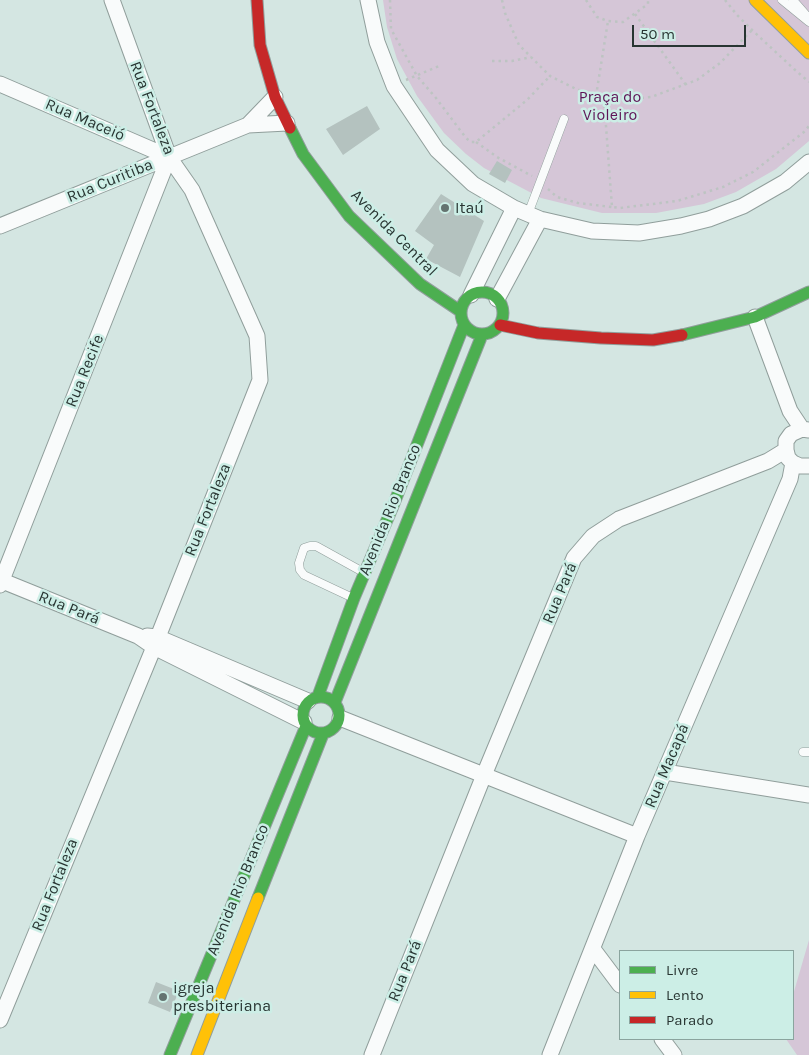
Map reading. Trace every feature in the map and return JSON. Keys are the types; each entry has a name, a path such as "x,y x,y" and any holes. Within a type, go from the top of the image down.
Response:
{"street":[{"name":"Rua Fortaleza","path":"0,1020 260,380 257,336 192,190 169,157 112,0"},
{"name":"Avenida Central","path":"258,0 260,44 276,97 303,154 349,216 420,284 460,311"},
{"path":"368,0 377,42 394,86 437,150 473,184 528,214 592,230 640,233 681,226 709,219 744,206 785,182 809,162"},
{"path":"755,0 809,53"},
{"name":"Rua Maceió","path":"0,84 169,157"},
{"name":"Rua Curitiba","path":"248,125 276,97"},
{"name":"Rua Curitiba","path":"0,226 248,125 287,123"},
{"name":"Rua Recife","path":"1,582 169,157"},
{"path":"471,294 485,292 497,299 503,312 500,325 495,330 482,335 468,330 464,325 460,311 462,305 528,214"},
{"path":"497,299 528,214"},
{"path":"500,325 538,333 653,340 694,333 755,317 809,292"},
{"path":"755,317 790,412 801,431"},
{"name":"Avenida Rio Branco","path":"313,699 393,506 464,325"},
{"name":"Avenida Rio Branco","path":"335,702 482,335"},
{"name":"Rua Macapá","path":"550,1055 637,836 790,479 795,460 786,442 801,431"},
{"name":"Rua Pará","path":"372,1055 484,775 574,558 593,536 619,519 768,461 795,460"},
{"name":"Rua Pará","path":"1,582 282,691 313,699"},
{"name":"Rua Pará","path":"155,642 305,724"},
{"path":"275,707 282,691"},
{"path":"327,697 335,702 340,709 340,718 334,729 323,734 313,732 305,724 303,711 313,699 327,697"},
{"path":"340,718 637,836"},
{"name":"Avenida Rio Branco","path":"170,1055 305,724"},
{"name":"Avenida Rio Branco","path":"197,1055 323,734"},
{"path":"665,772 809,795"},
{"path":"593,949 619,984"},
{"path":"663,1040 674,1055"}],"lane":[{"path":"782,0 809,20"},
{"path":"794,0 809,20"},
{"path":"528,214 564,119"},
{"path":"354,598 304,574 300,570 299,563 304,548 316,546 365,573"}],"path":[{"path":"390,0 391,29 417,76 471,142 476,142 527,100 550,76"},
{"path":"502,0 505,13 519,45 550,76 576,89 604,99 623,100 651,97 697,80 720,63 752,30"},
{"path":"586,0 598,17 623,22 648,4 648,0"},
{"path":"725,0 752,30 809,82"},
{"path":"635,14 686,85"},
{"path":"596,96 608,20"},
{"path":"492,61 512,61 531,57"},
{"path":"394,86 439,66"},
{"path":"604,99 612,207 620,208 677,201 723,187 753,172 809,126"}],"green space":[{"name":"Praça do Violeiro","path":"383,0 809,0 809,141 776,169 736,192 704,204 656,213 602,213 541,198 484,168 444,133 417,96 397,59 387,27"},
{"path":"809,940 809,1055 797,1055 787,1040 794,1040 794,992"}],"building":[{"path":"367,106 380,129 343,155 326,129"},
{"path":"497,161 512,170 505,183 489,174"},
{"path":"441,194 484,221 460,277 426,259 434,245 415,231"},
{"name":"igreja presbiteriana","path":"156,982 179,991 170,1012 148,1003"}],"traffic: fast":[{"path":"290,128 303,154 349,216 420,284 460,311"},
{"path":"486,292 494,295 500,301 503,313 500,325 494,331 478,334 470,331 464,325 461,309 464,301 470,295 486,292"},
{"path":"682,335 755,317 809,292"},
{"path":"318,696 354,598 393,506 464,325"},
{"path":"335,702 482,335"},
{"path":"321,697 328,698 334,702 338,708 339,715 338,722 334,728 328,732 321,733 314,732 308,728 304,722 303,715 304,708 308,702 314,698 321,697"},
{"path":"170,1055 306,726"},
{"path":"258,898 323,734"}],"traffic: slow":[{"path":"755,0 809,53"},
{"path":"197,1055 258,898"}],"traffic: jam":[{"path":"257,0 260,45 275,97 290,128"},
{"path":"500,325 538,333 601,338 653,340 682,335"}],"place":[{"name":"Itaú","path":"445,208"},
{"name":"igreja presbiteriana","path":"163,997"}]}
